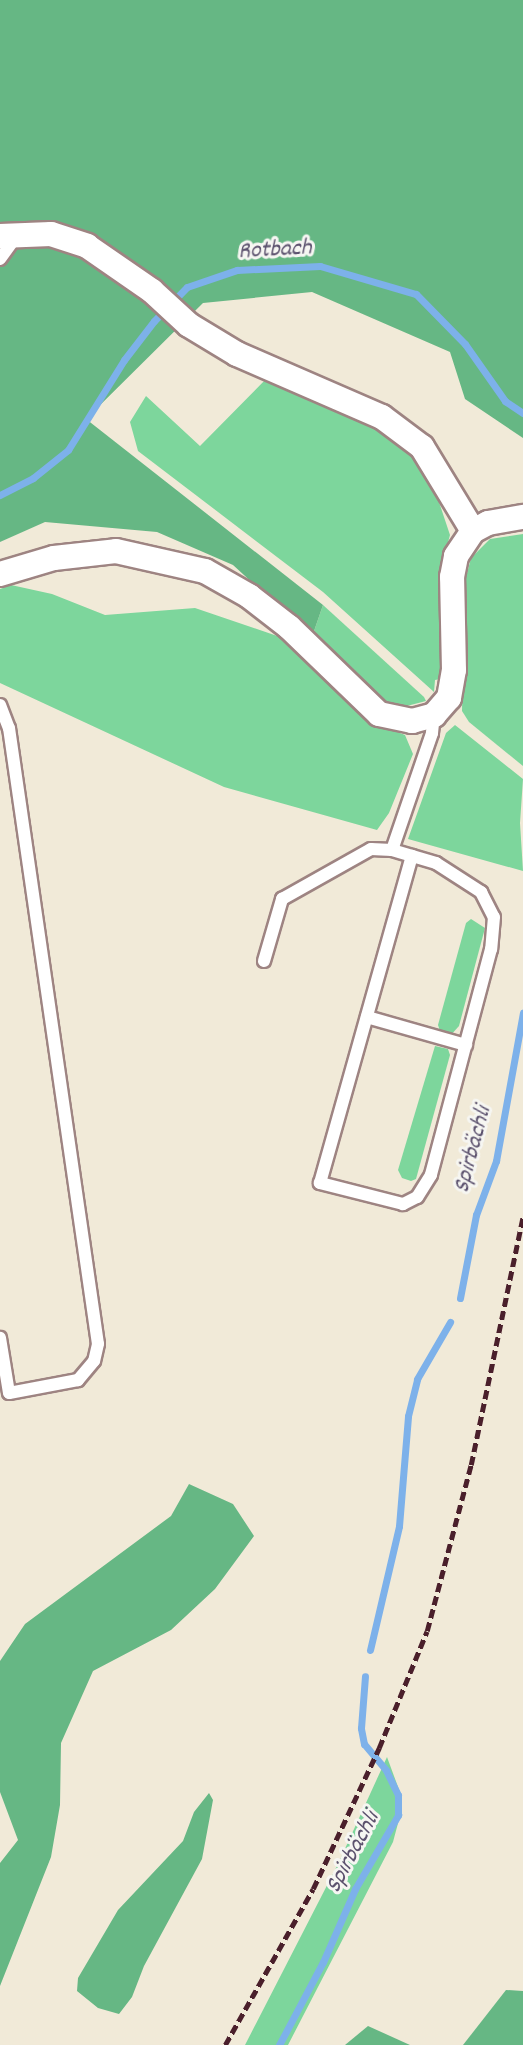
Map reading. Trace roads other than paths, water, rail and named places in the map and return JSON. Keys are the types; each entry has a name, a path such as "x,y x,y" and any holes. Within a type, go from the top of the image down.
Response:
{"street":[{"path":"9,236 51,234 87,246 152,291 189,325 237,354 382,417 422,447 473,531"},
{"path":"0,574 54,558 116,551 195,568 249,596 289,627 379,714 397,721 434,715 443,708 453,684 452,577 456,555 473,531 488,523 523,517"}],"lane":[{"path":"0,259 9,236"},
{"path":"0,705 11,740 98,1344 94,1361 78,1380 9,1393 0,1338"},
{"path":"392,850 432,733 434,715"},
{"path":"264,961 282,900 370,849 392,850 436,863 481,892 494,918 491,949 431,1175 417,1197 403,1204 320,1183 412,856"},
{"path":"367,1017 466,1044"}],"waterway":[{"name":"Rotbach","path":"0,495 33,478 68,450 124,360 154,321 187,287 237,270 320,266 416,294 465,344 505,401 523,413"},
{"name":"Spirbächli","path":"460,1298 476,1215 496,1161 523,1012"},
{"name":"Spirbächli","path":"370,1650 399,1526 408,1416 417,1379 450,1322"},
{"name":"Spirbächli","path":"279,2045 323,1962 355,1889 398,1815 398,1795 386,1770 364,1744 361,1728 365,1676"}],"railway":[{"path":"225,2045 313,1889 379,1748 427,1631 471,1465 523,1216"}]}
